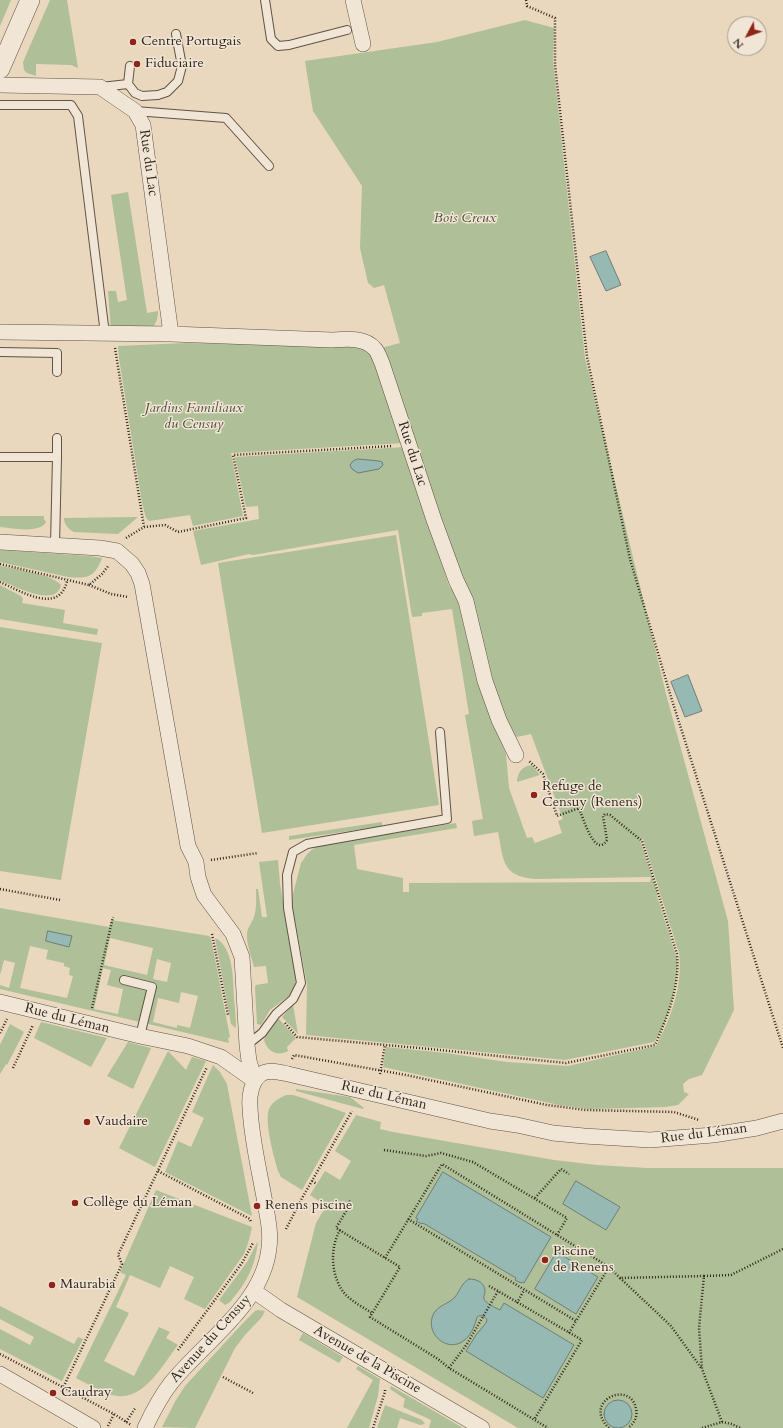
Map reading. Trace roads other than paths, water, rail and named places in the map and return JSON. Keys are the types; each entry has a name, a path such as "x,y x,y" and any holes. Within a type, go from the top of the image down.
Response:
{"street":[{"path":"0,70 30,0"},
{"path":"353,0 363,44"},
{"path":"0,85 100,87"},
{"name":"Rue du Lac","path":"100,87 134,111 143,125 171,334"},
{"name":"Rue du Lac","path":"0,332 171,334 332,340 353,339 366,342 375,348 382,363 434,520 456,580 466,601 485,681 499,720 516,755"},
{"path":"0,542 100,548 117,551 132,564 138,573 142,584 188,846 202,861 198,877 204,895 233,934 242,957 247,1045 249,1061 255,1081"},
{"name":"Rue du Léman","path":"0,1002 88,1024 188,1046 221,1058 255,1081 260,1075 266,1072 277,1072 490,1121 553,1132 584,1136 650,1140 713,1135 757,1128 783,1121"},
{"name":"Avenue du Censuy","path":"145,1428 170,1384 227,1324 254,1291 267,1264 270,1233 252,1128 250,1107 250,1097 255,1081"},
{"name":"Avenue de la Piscine","path":"254,1291 281,1310 482,1428"},
{"path":"0,1374 93,1428"}],"lane":[{"path":"265,0 271,39 278,46 289,45 347,30"},
{"path":"130,66 128,84 135,93 142,96 158,95 167,92 178,81 182,66 176,34"},
{"path":"100,87 128,84"},
{"path":"0,105 71,105 78,116 109,334"},
{"path":"134,111 226,118 269,166"},
{"path":"0,352 56,353 57,372"},
{"path":"55,545 57,438"},
{"path":"0,457 57,458"},
{"path":"247,1045 262,1033 276,1014 293,999 301,983 288,908 287,875 293,852 307,844 447,820 440,732"},
{"path":"124,980 152,987 140,1036"}],"water":[{"path":"606,251 621,285 606,291 590,257"},
{"path":"358,459 379,461 382,462 383,465 379,469 358,473 352,469 350,465 353,461"},
{"path":"688,675 702,711 685,717 671,682"},
{"path":"48,931 72,936 69,947 46,941"},
{"path":"443,1172 551,1237 524,1283 515,1280 516,1278 423,1223 422,1224 416,1221 418,1219 416,1218"},
{"path":"576,1181 620,1207 606,1230 563,1204"},
{"path":"557,1252 598,1277 576,1314 535,1289"},
{"path":"469,1279 478,1281 484,1286 484,1299 486,1302 500,1310 504,1303 574,1345 543,1398 466,1351 486,1323 487,1320 484,1317 477,1317 471,1332 463,1341 454,1345 446,1344 438,1339 433,1332 431,1323 434,1313 438,1308 454,1298 464,1283"},
{"path":"618,1400 628,1404 632,1414 628,1424 618,1428 608,1424 604,1414 608,1404"}],"place":[{"name":"Centre Portugais","path":"133,42"},
{"name":"Fiduciaire","path":"137,64"},
{"name":"Refuge de Censuy (Renens)","path":"534,795"},
{"name":"Vaudaire","path":"87,1122"},
{"name":"Collège du Léman","path":"75,1203"},
{"name":"Renens piscine","path":"257,1206"},
{"name":"Piscine de Renens","path":"545,1260"},
{"name":"Maurabia","path":"52,1285"},
{"name":"Caudray","path":"53,1393"}],"park label":[{"name":"Bois Creux","path":"465,219"},
{"name":"Jardins Familiaux du Censuy","path":"194,418"}]}
